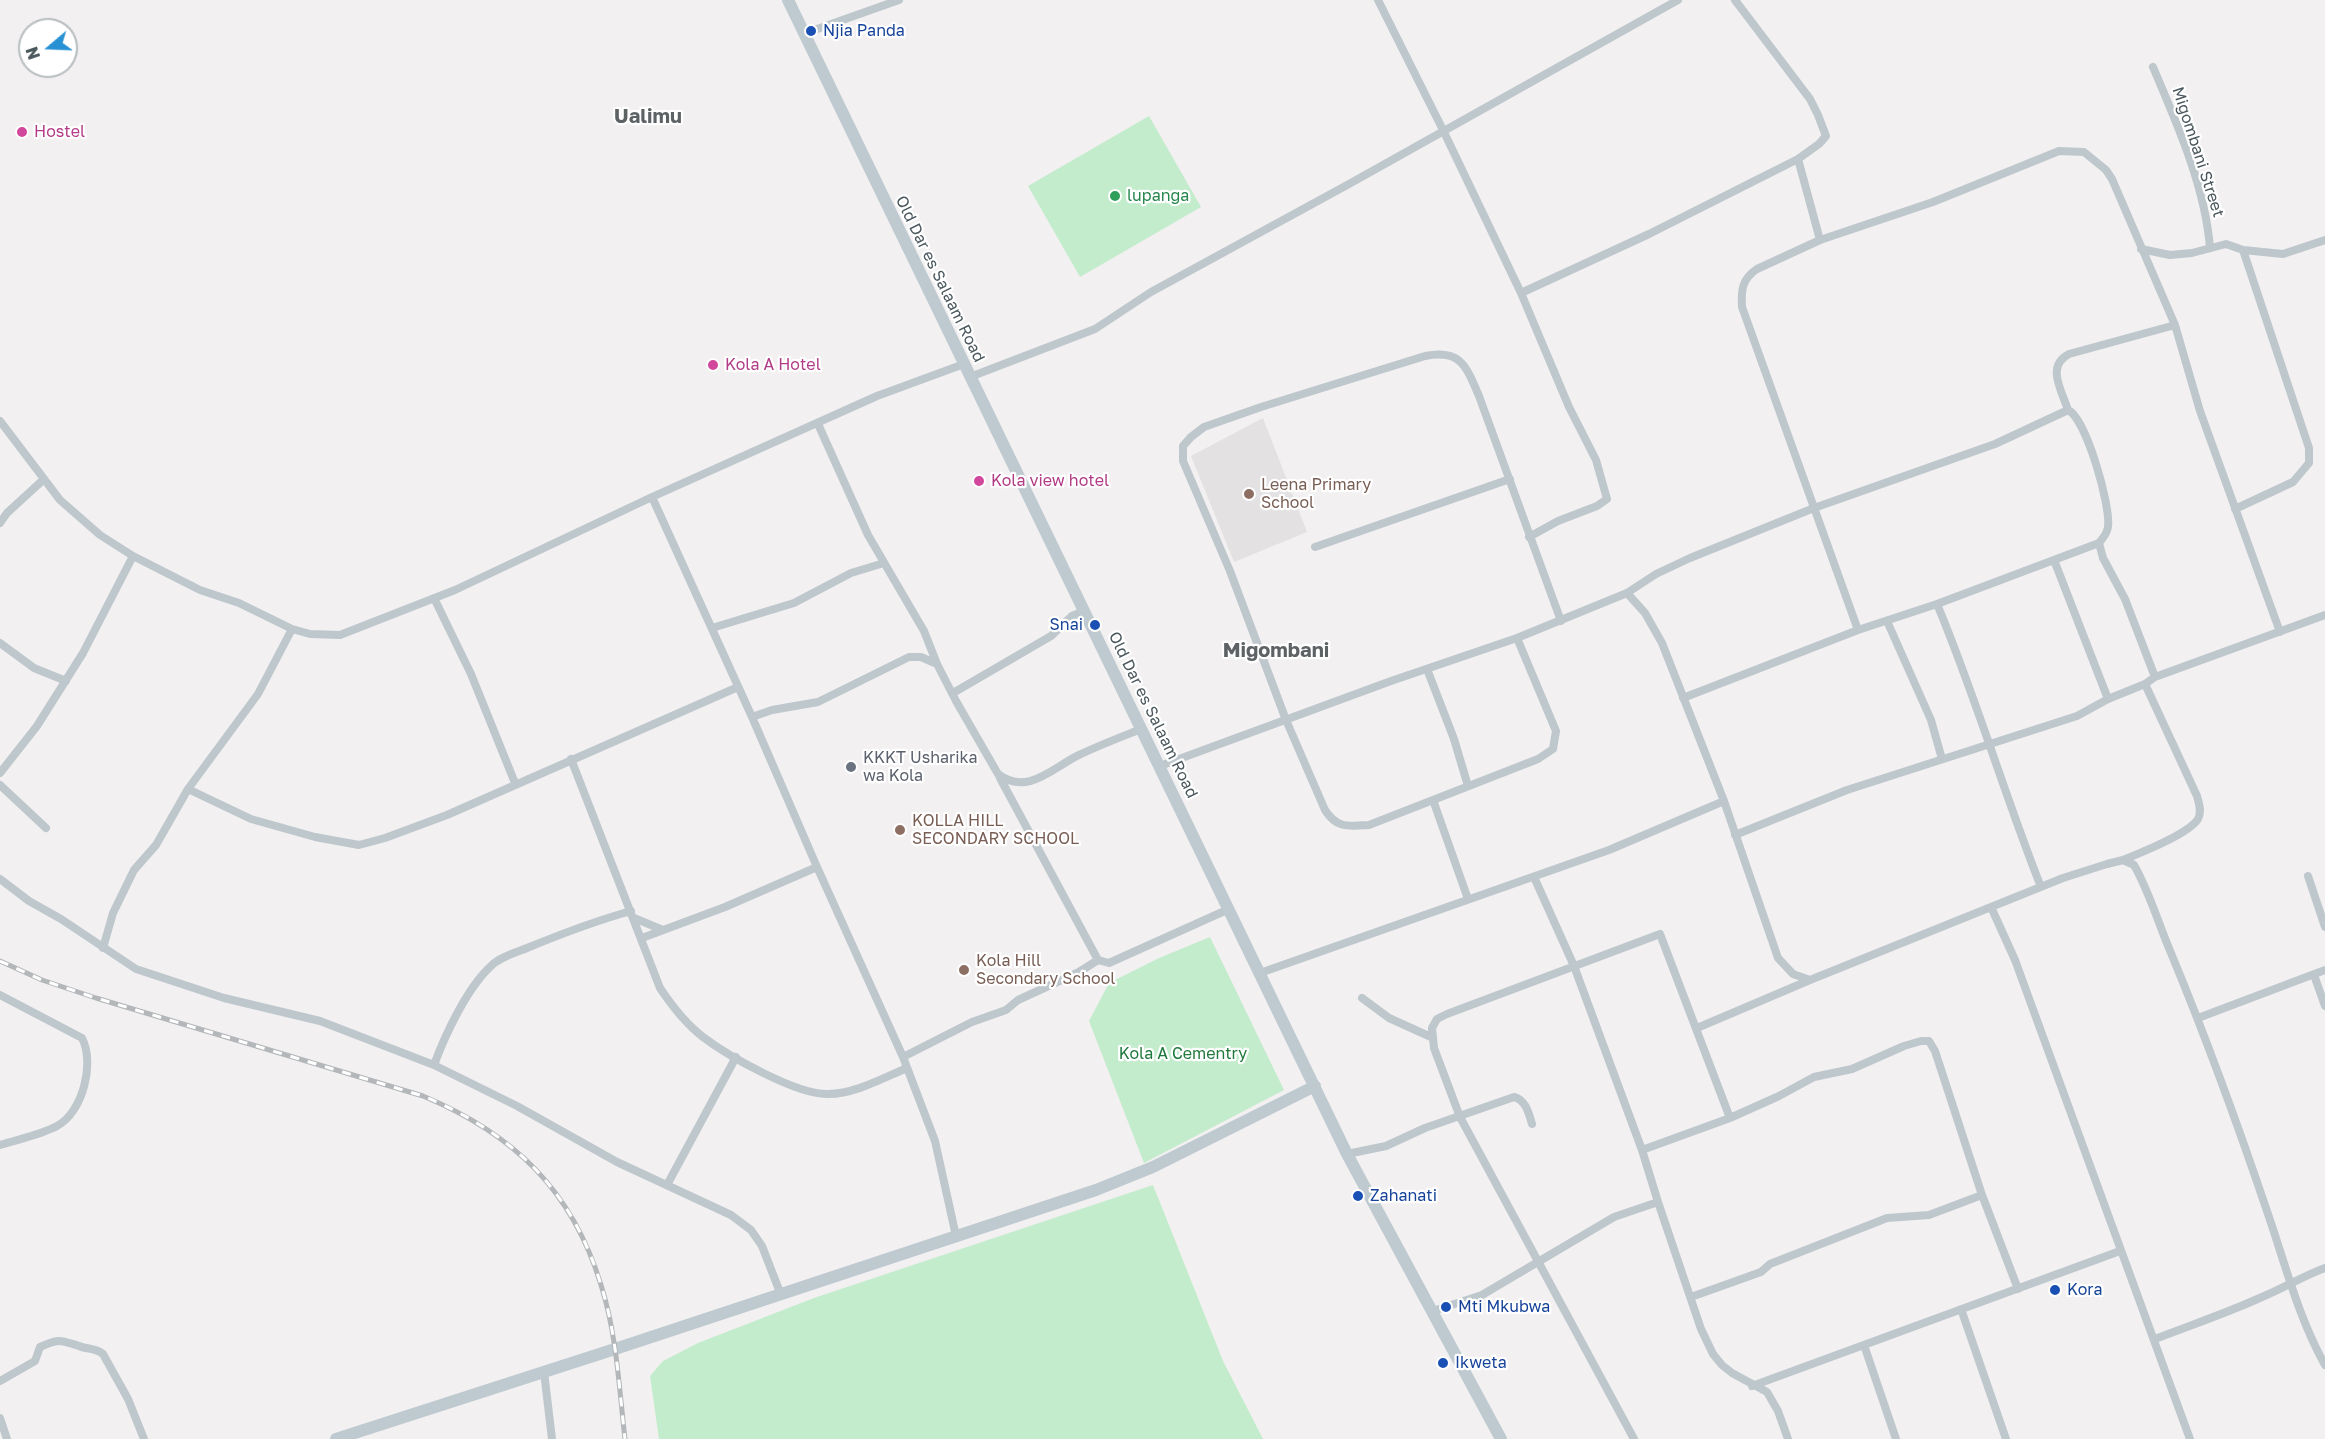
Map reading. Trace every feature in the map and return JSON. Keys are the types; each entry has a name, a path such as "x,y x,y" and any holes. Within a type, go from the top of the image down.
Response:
{"main road":[{"name":"Old Dar es Salaam Road","path":"788,0 1347,1154 1502,1439"},
{"path":"336,1439 1096,1190 1153,1167 1315,1086"}],"street":[{"path":"803,34 899,0"},
{"path":"1378,0 1521,293 1569,407 1596,460 1607,499 1597,506 1558,521 1529,537"},
{"path":"970,377 1095,329 1150,292 1678,0"},
{"path":"1521,293 1649,234 1798,159 1826,136 1810,99 1735,0"},
{"name":"Migombani Street","path":"2153,67 2191,168 2208,228 2210,248"},
{"path":"1858,630 1742,307 1741,291 1748,275 1820,240 1932,202 2059,151 2074,150 2084,152 2106,170 2112,179 2152,270 2175,325 2200,411 2280,632"},
{"path":"1798,159 1820,240"},
{"path":"2141,249 2156,254 2170,255 2231,244 2243,250 2283,254 2325,240"},
{"path":"2235,509 2293,482 2309,463 2309,448 2243,250"},
{"path":"2152,270 2156,254"},
{"path":"2155,677 2125,599 2103,558 2100,543 2108,528 2102,483 2080,425 2073,412 2068,410 2057,374 2059,359 2069,354 2175,325"},
{"path":"1517,638 1554,724 1556,731 1552,749 1538,759 1369,825 1344,825 1332,821 1325,810 1286,720 1230,571 1184,461 1182,450 1191,436 1204,427 1425,356 1447,354 1461,362 1471,378 1561,621"},
{"path":"0,422 44,480 79,518 100,535 133,556 200,590 239,603 292,629 310,634 340,634 434,598 877,396 964,364"},
{"path":"1160,766 1561,621 1627,593 1656,574 1690,558 1814,508 1995,444 2068,410"},
{"path":"818,424 868,535 924,631 937,664 956,701 1098,960 1109,963 1229,909"},
{"path":"1315,547 1510,479"},
{"path":"0,523 7,513 44,480"},
{"path":"652,497 903,1057 935,1141 956,1236"},
{"path":"1683,698 1858,630 1937,604 2100,543"},
{"path":"0,773 37,726 66,681 100,622 133,556"},
{"path":"2054,560 2108,699"},
{"path":"712,628 794,603 851,573 884,563"},
{"path":"1627,593 1645,613 1662,644 1724,801 1778,958 1793,974 1810,980"},
{"path":"434,598 471,674 515,783"},
{"path":"1937,604 1962,666 2019,831 2041,887"},
{"path":"953,693 1051,636 1072,616 1084,611"},
{"path":"1735,835 1848,790 2077,716 2155,677 2325,615"},
{"path":"1887,621 1931,720 1942,759"},
{"path":"103,948 113,913 134,870 156,845 188,789 258,694 292,629"},
{"path":"0,643 34,668 66,681"},
{"path":"752,717 772,710 818,702 909,657 921,657 937,664"},
{"path":"1427,669 1454,739 1468,786"},
{"path":"1697,1028 2074,874 2150,850 2193,826 2200,816 2200,804 2145,684"},
{"path":"188,789 251,819 315,837 359,845 439,818 738,687"},
{"path":"998,774 1016,783 1042,778 1079,755 1141,729"},
{"path":"571,759 660,988 672,1006 702,1036 736,1057 807,1092 828,1094 844,1092 907,1068"},
{"path":"0,785 46,828"},
{"path":"1432,800 1468,899"},
{"path":"1260,973 1534,878 1609,850 1724,801"},
{"path":"2123,860 2134,865 2139,873 2198,1018 2236,1120 2291,1282 2295,1301 2325,1365"},
{"path":"642,938 725,907 817,867"},
{"path":"2308,876 2325,927"},
{"path":"1534,878 1574,966 1642,1150 1691,1297 1713,1354 1722,1365 1752,1386 1762,1388 1770,1397 1788,1439"},
{"path":"0,879 29,901 61,919 136,969 224,998 320,1021 434,1065 517,1106 617,1162 731,1215 751,1230 762,1246 781,1295"},
{"path":"1991,907 2015,960 2190,1439"},
{"path":"434,1065 450,1027 475,986 492,964 567,932 632,914 654,928 664,930"},
{"path":"1634,1439 1460,1117 1431,1037 1432,1028 1437,1019 1660,934 1730,1118"},
{"path":"903,1057 972,1022 1006,1010 1018,1000 1079,972 1098,960"},
{"path":"2198,1018 2325,970"},
{"path":"2314,975 2325,1006"},
{"path":"0,995 82,1038 87,1053 87,1068 76,1104 64,1121 36,1134 0,1145"},
{"path":"1362,998 1389,1017 1431,1037"},
{"path":"1642,1150 1730,1118 1814,1077 1852,1069 1904,1046 1929,1041 1935,1051 1982,1195 2018,1288"},
{"path":"667,1185 736,1057"},
{"path":"1347,1154 1386,1146 1425,1128 1514,1097 1519,1098 1528,1110 1532,1124"},
{"path":"1691,1297 1761,1272 1779,1260 1887,1218 1929,1215 1982,1195"},
{"path":"1433,1311 1482,1294 1614,1217 1658,1202"},
{"path":"1752,1386 2120,1251"},
{"path":"2155,1339 2241,1306 2325,1268"},
{"path":"1961,1310 2006,1439"},
{"path":"0,1382 35,1361 40,1347 50,1343 68,1341 80,1347 97,1349 103,1354 128,1399 144,1439"},
{"path":"1864,1345 1896,1439"},
{"path":"544,1372 552,1439"},
{"path":"0,1418 8,1439"}],"shaded area":[{"name":"Leena Primary School","path":"1263,418 1307,532 1234,562 1191,456"}],"green space":[{"name":"lupanga","path":"1149,116 1201,207 1080,277 1028,186"},
{"name":"Kola A Cementry","path":"1210,937 1284,1090 1144,1163 1089,1021 1109,983 1159,958"},
{"path":"1153,1185 1223,1361 1263,1439 659,1439 650,1376 663,1361 698,1343 814,1298"}],"railway":[{"path":"0,961 42,980 96,998 423,1096 456,1111 512,1147 556,1193 589,1251 611,1323 625,1439"}],"place":[{"name":"Njia Panda","path":"811,31"},
{"name":"Hostel","path":"22,132"},
{"name":"lupanga","path":"1115,196"},
{"name":"Kola A Hotel","path":"713,365"},
{"name":"Kola view hotel","path":"979,481"},
{"name":"Leena Primary School","path":"1249,494"},
{"name":"Snai","path":"1095,625"},
{"name":"KKKT Usharika wa Kola","path":"851,767"},
{"name":"KOLLA HILL SECONDARY SCHOOL","path":"900,830"},
{"name":"Kola Hill Secondary School","path":"964,970"},
{"name":"Zahanati","path":"1358,1196"},
{"name":"Kora","path":"2055,1290"},
{"name":"Mti Mkubwa","path":"1446,1307"},
{"name":"Ikweta","path":"1443,1363"}],"district":[{"name":"Ualimu","path":"648,117"},
{"name":"Migombani","path":"1276,651"}]}
